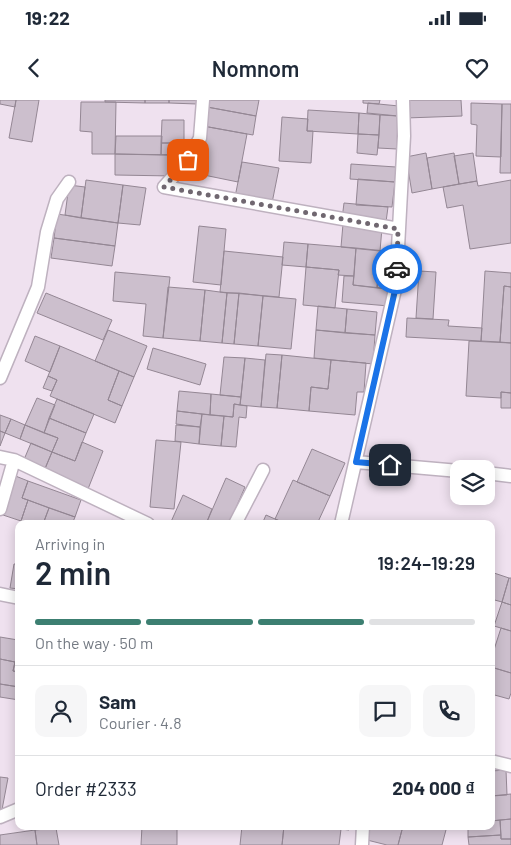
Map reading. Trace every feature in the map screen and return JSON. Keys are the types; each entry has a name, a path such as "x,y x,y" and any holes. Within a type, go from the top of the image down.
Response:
{"lane":[{"path":"203,100 200,138 188,160 164,187 398,229"},
{"path":"342,520 396,286 404,136 403,100"},
{"path":"0,378 38,287 47,232 57,199 69,182"},
{"path":"0,457 14,460 140,520"},
{"path":"0,509 14,460"},
{"path":"356,462 450,470"},
{"path":"237,520 263,470"},
{"path":"495,474 511,476"},
{"path":"0,594 15,597"},
{"path":"495,762 511,766"},
{"path":"0,816 15,810"},
{"path":"362,845 363,830"}],"building":[{"path":"0,100 16,100 15,107 0,104"},
{"path":"16,100 39,100 32,142 9,138"},
{"path":"105,100 145,100 145,103 105,102"},
{"path":"145,100 169,100 169,103 145,103"},
{"path":"169,100 197,100 197,104 169,103"},
{"path":"208,100 259,100 256,116 207,107"},
{"path":"363,100 380,100 379,104 363,103"},
{"path":"405,100 461,100 462,116 406,118"},
{"path":"81,102 116,102 115,154 92,154 92,132 80,131"},
{"path":"368,103 399,106 398,116 367,113"},
{"path":"471,103 502,104 501,157 476,156 477,125 471,124"},
{"path":"502,104 511,104 511,173 500,173"},
{"path":"207,107 256,116 253,135 203,126"},
{"path":"308,110 359,113 358,134 307,131"},
{"path":"359,113 380,115 379,135 358,134"},
{"path":"380,115 398,116 397,149 378,148"},
{"path":"282,117 308,119 307,131 313,131 311,163 279,161"},
{"path":"162,120 184,120 184,143 161,143"},
{"path":"203,126 247,134 238,182 194,173"},
{"path":"358,134 379,135 377,155 357,153"},
{"path":"116,136 162,136 161,155 115,154"},
{"path":"161,143 184,143 183,155 161,155"},
{"path":"426,153 432,189 412,193 406,157"},
{"path":"454,153 459,184 432,189 427,158"},
{"path":"473,153 477,181 459,184 454,156"},
{"path":"115,154 183,155 173,176 115,175"},
{"path":"242,162 279,168 272,203 235,197"},
{"path":"351,164 396,167 395,182 350,179"},
{"path":"358,179 395,182 392,207 356,205"},
{"path":"86,180 123,185 118,223 81,218"},
{"path":"511,180 511,243 470,249 463,205 447,208 443,187 477,181 478,186"},
{"path":"69,185 85,187 81,218 65,215"},
{"path":"123,185 146,188 140,225 118,223"},
{"path":"344,203 388,207 386,222 342,219"},
{"path":"57,214 118,223 115,246 54,238"},
{"path":"343,224 382,228 380,251 341,247"},
{"path":"199,226 226,229 221,285 193,282"},
{"path":"54,238 115,246 112,266 51,258"},
{"path":"284,242 308,244 306,267 282,265"},
{"path":"308,244 356,248 354,276 338,275 339,270 306,267"},
{"path":"356,248 395,252 392,277 378,276 377,288 353,285"},
{"path":"224,251 283,257 279,297 220,292"},
{"path":"306,267 339,270 335,308 303,305"},
{"path":"419,271 436,272 433,319 416,318"},
{"path":"485,271 511,273 511,287 504,286 500,342 481,341"},
{"path":"115,272 170,277 163,338 143,336 146,304 113,301"},
{"path":"344,276 354,276 353,285 391,289 389,306 342,302"},
{"path":"378,276 392,277 391,289 377,288"},
{"path":"504,286 511,287 511,343 500,342"},
{"path":"168,287 205,290 200,341 163,338"},
{"path":"205,290 227,293 222,343 200,341"},
{"path":"46,293 112,320 103,340 37,313"},
{"path":"227,293 239,293 234,344 222,343"},
{"path":"239,293 263,296 258,346 234,344"},
{"path":"263,296 296,299 291,349 258,346"},
{"path":"318,306 347,309 345,333 316,330"},
{"path":"347,309 377,312 375,335 345,333"},
{"path":"407,318 449,320 448,326 482,328 481,341 406,337"},
{"path":"108,330 147,346 134,377 95,361"},
{"path":"316,330 375,335 373,364 314,358"},
{"path":"35,336 60,346 50,372 25,361"},
{"path":"469,341 511,343 511,393 501,392 501,398 466,396"},
{"path":"60,346 119,371 108,400 122,406 115,423 50,396 57,380 48,376"},
{"path":"153,348 206,364 200,385 147,369"},
{"path":"266,354 282,355 277,408 261,407"},
{"path":"282,355 331,360 328,389 311,387 309,411 277,408"},
{"path":"224,357 245,358 241,397 220,395"},
{"path":"245,358 265,360 261,407 240,405"},
{"path":"331,360 366,363 364,392 357,392 355,415 309,411 311,387 328,389"},
{"path":"119,371 134,377 122,406 108,400"},
{"path":"48,376 57,380 52,391 43,388"},
{"path":"179,391 211,394 210,415 177,411"},
{"path":"501,392 511,393 511,408 501,408"},
{"path":"211,394 241,397 240,405 234,404 233,417 210,415"},
{"path":"37,398 55,405 44,433 25,425"},
{"path":"57,399 94,414 86,433 49,418"},
{"path":"234,404 247,406 246,418 239,417 236,447 221,446 224,416 233,417"},
{"path":"177,411 202,414 200,427 176,424"},
{"path":"202,414 224,416 221,446 199,444"},
{"path":"0,415 11,419 5,433 0,431"},
{"path":"49,418 86,433 75,461 52,452 58,438 44,433"},
{"path":"11,419 25,425 20,439 5,433"},
{"path":"25,425 58,438 52,452 20,439"},
{"path":"176,425 200,427 199,444 175,441"},
{"path":"0,431 5,433 0,446"},
{"path":"156,440 181,442 174,509 150,507"},
{"path":"82,442 103,451 88,489 44,471 52,452 75,461"},
{"path":"31,443 52,452 44,471 23,462"},
{"path":"312,449 345,463 330,496 297,482"},
{"path":"13,475 28,481 22,498 28,500 21,520 0,514"},
{"path":"226,478 245,487 231,520 208,520"},
{"path":"293,480 330,496 319,520 275,519"},
{"path":"28,481 81,500 75,517 22,498"},
{"path":"183,495 212,509 208,520 172,520"},
{"path":"28,500 49,508 44,520 21,520"},
{"path":"49,508 75,517 74,520 44,520"},
{"path":"266,515 278,520 264,520"},
{"path":"14,564 15,564 15,589 10,588"},
{"path":"495,573 509,578 502,602 495,600"},
{"path":"509,578 511,578 511,605 502,602"},
{"path":"502,602 511,605 511,631 495,626"},
{"path":"501,628 511,631 511,673 495,668 495,647"},
{"path":"0,637 15,640 15,662 0,659"},
{"path":"0,659 15,662 13,671 15,671 15,686 0,684"},
{"path":"495,668 511,673 511,693 509,699 495,695"},
{"path":"0,684 15,686 15,699 0,697"},
{"path":"506,770 507,795 495,796 495,771"},
{"path":"0,777 8,778 1,815 0,815"},
{"path":"511,794 511,819 495,821 495,796"},
{"path":"511,819 511,839 501,839 500,820"},
{"path":"500,820 501,835 468,837 468,830 495,830 495,821"},
{"path":"35,830 56,830 59,845 37,845"},
{"path":"35,830 37,845 0,845 0,835"},
{"path":"142,830 177,830 177,845 141,845"},
{"path":"242,830 284,830 282,845 240,845"},
{"path":"284,830 341,830 339,845 282,845"},
{"path":"365,830 402,830 398,845 387,845 363,839"},
{"path":"402,830 446,830 442,845 398,845"},
{"path":"501,835 501,839 511,839 511,845 469,845 468,837"}],"way so far":[{"path":"188,160 164,187 398,229 397,269"}],"route":[{"path":"390,465 356,462 396,286 397,269"}]}
